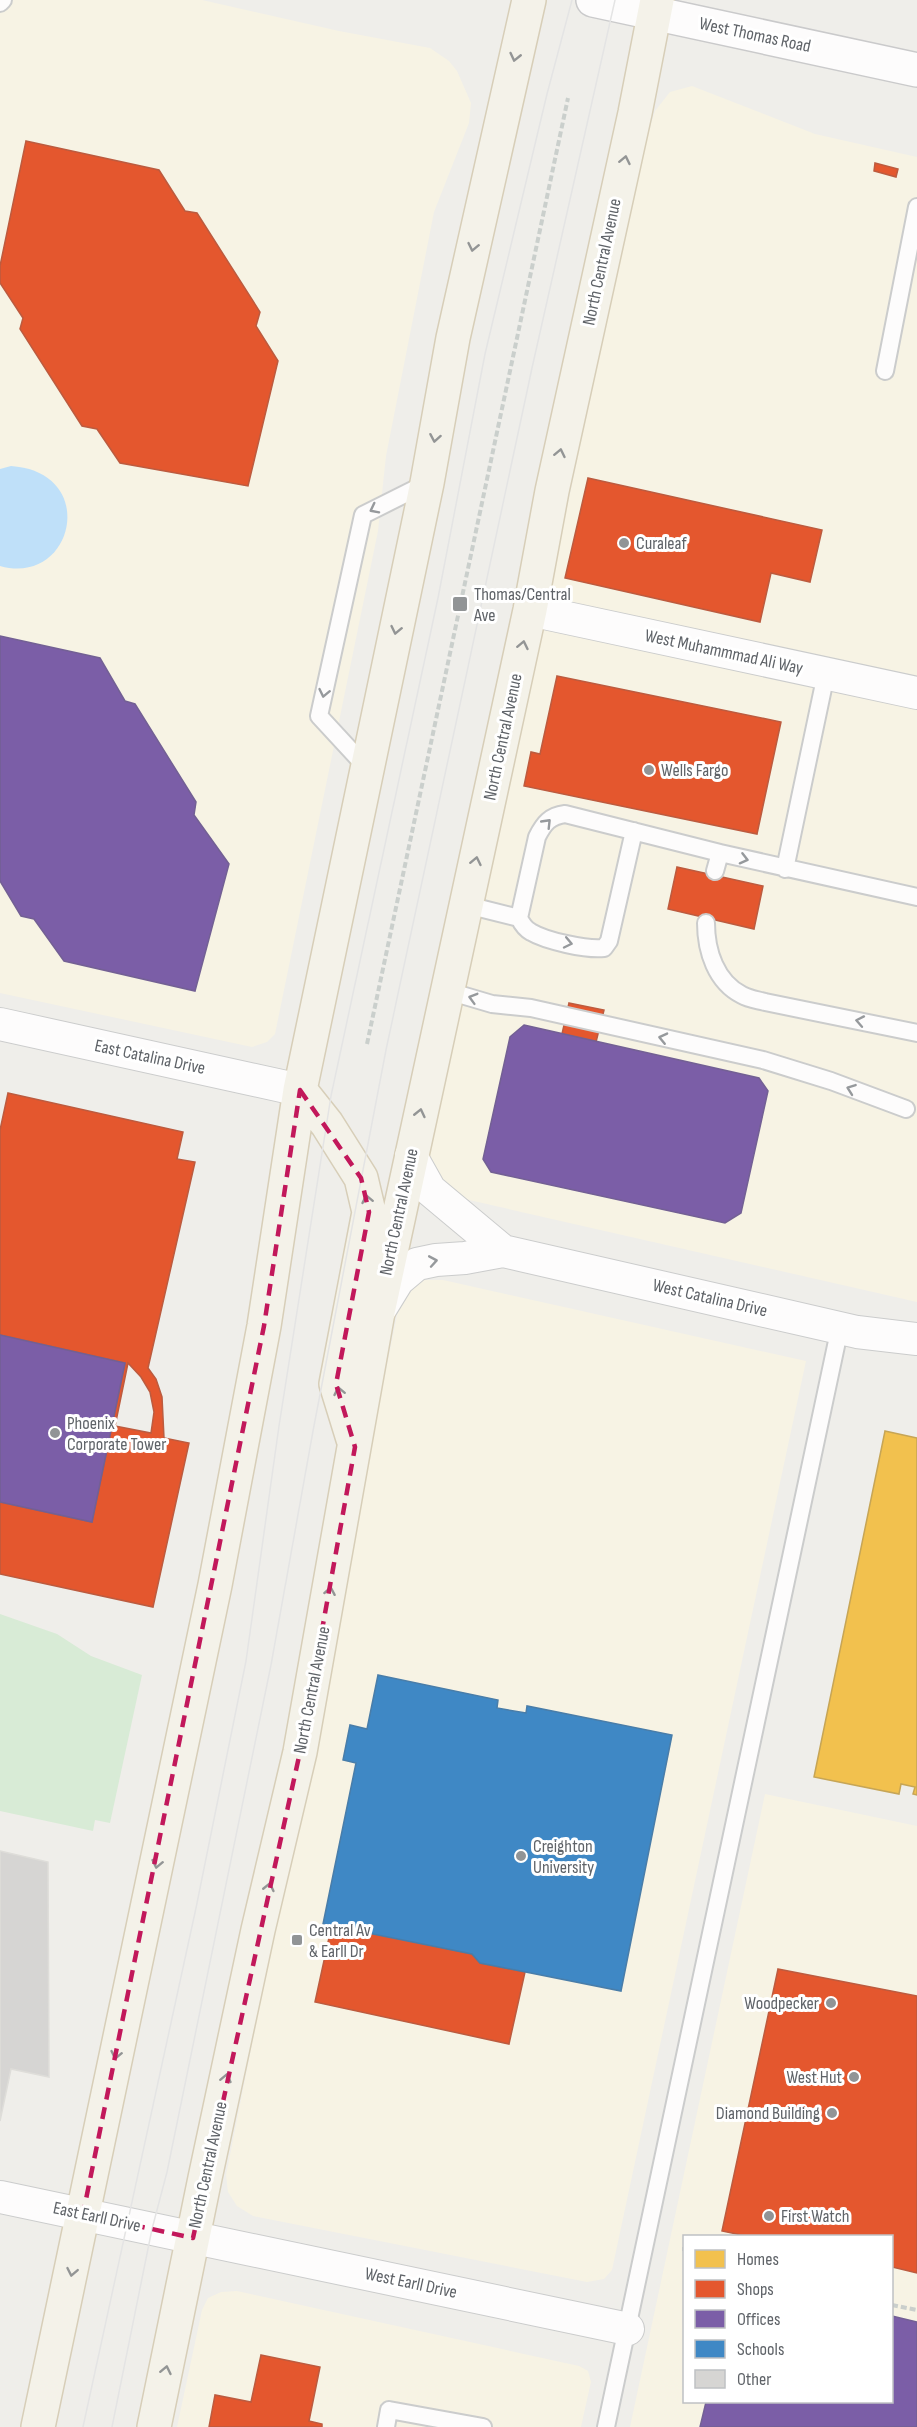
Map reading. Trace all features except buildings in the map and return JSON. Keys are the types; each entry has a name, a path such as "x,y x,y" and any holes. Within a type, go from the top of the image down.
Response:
{"main road":[{"path":"38,2427 216,1585 264,1326 300,1090 427,483 453,338 529,0"},
{"name":"West Thomas Road","path":"593,0 656,7 917,69"},
{"name":"North Central Avenue","path":"154,2427 258,1930 299,1759 378,1312 530,610 552,491 656,7"},
{"path":"300,1090 327,1124 362,1178 369,1212 336,1384 355,1447"}],"street":[{"name":"West Muhammmad Ali Way","path":"530,610 917,693"},
{"name":"East Catalina Drive","path":"0,1024 300,1090"},
{"name":"West Catalina Drive","path":"411,1156 430,1190 503,1251"},
{"name":"West Catalina Drive","path":"378,1312 398,1280 417,1264 503,1251 857,1332 917,1339"},
{"name":"East Earll Drive","path":"0,2197 194,2238"},
{"name":"West Earll Drive","path":"194,2238 628,2329"}],"lane":[{"path":"885,371 917,207"},
{"path":"367,768 319,716 363,515 427,483"},
{"path":"785,869 826,674"},
{"path":"634,831 609,941 604,948 595,949 558,941 531,932 523,925 519,918 537,837 543,824 554,816 565,814 634,831 720,853 785,869 917,897"},
{"path":"715,871 720,853"},
{"path":"467,904 519,918"},
{"path":"706,923 712,960 721,978 742,995 765,1002 917,1033"},
{"path":"448,991 492,1004 531,1008 763,1060 831,1081 906,1109"},
{"path":"606,2427 840,1327"},
{"path":"386,2427 389,2410 483,2427"}],"path":[{"path":"367,1044 568,98"},
{"path":"893,2305 917,2310"}],"highlighted area":[{"path":"300,1090 361,1178 369,1212 336,1384 355,1447 300,1752 193,2238 83,2214 264,1326"}],"shaded area":[{"path":"0,0 202,0 339,31 430,48 449,61 457,71 471,103 469,123 434,212 386,456 378,531 275,1034 267,1042 252,1047 0,993"},
{"path":"692,86 815,134 917,157 917,1302 447,1195 427,1162 645,143 655,111 670,92"},
{"path":"420,1280 443,1280 806,1361 612,2270 604,2279 587,2282 253,2216 237,2206 228,2192 226,2175 400,1300"},
{"path":"765,1794 917,1826 917,2427 630,2427"},
{"path":"237,2291 579,2366 588,2371 591,2382 581,2427 177,2427 202,2310 208,2298 221,2292"}],"green space":[{"path":"0,1614 57,1634 91,1656 142,1675 110,1823 95,1820 93,1831 0,1811"}],"water":[{"path":"11,466 39,473 57,487 66,506 67,526 59,545 45,560 25,568 0,566 0,469"}],"tram line":[{"path":"83,2427 196,1908 246,1661 279,1426 331,1096 438,598 485,354 547,94 572,0"},
{"path":"112,2427 271,1665 386,1050 532,368 615,0"}],"place":[{"name":"Curaleaf","path":"624,543"},
{"name":"Thomas/Central Ave","path":"460,604"},
{"name":"Wells Fargo","path":"649,770"},
{"name":"Phoenix Corporate Tower","path":"55,1433"},
{"name":"Creighton University","path":"521,1856"},
{"name":"Central Av & Earll Dr","path":"297,1940"},
{"name":"Woodpecker","path":"831,2003"},
{"name":"West Hut","path":"854,2077"},
{"name":"Diamond Building","path":"832,2113"},
{"name":"First Watch","path":"769,2216"}]}
